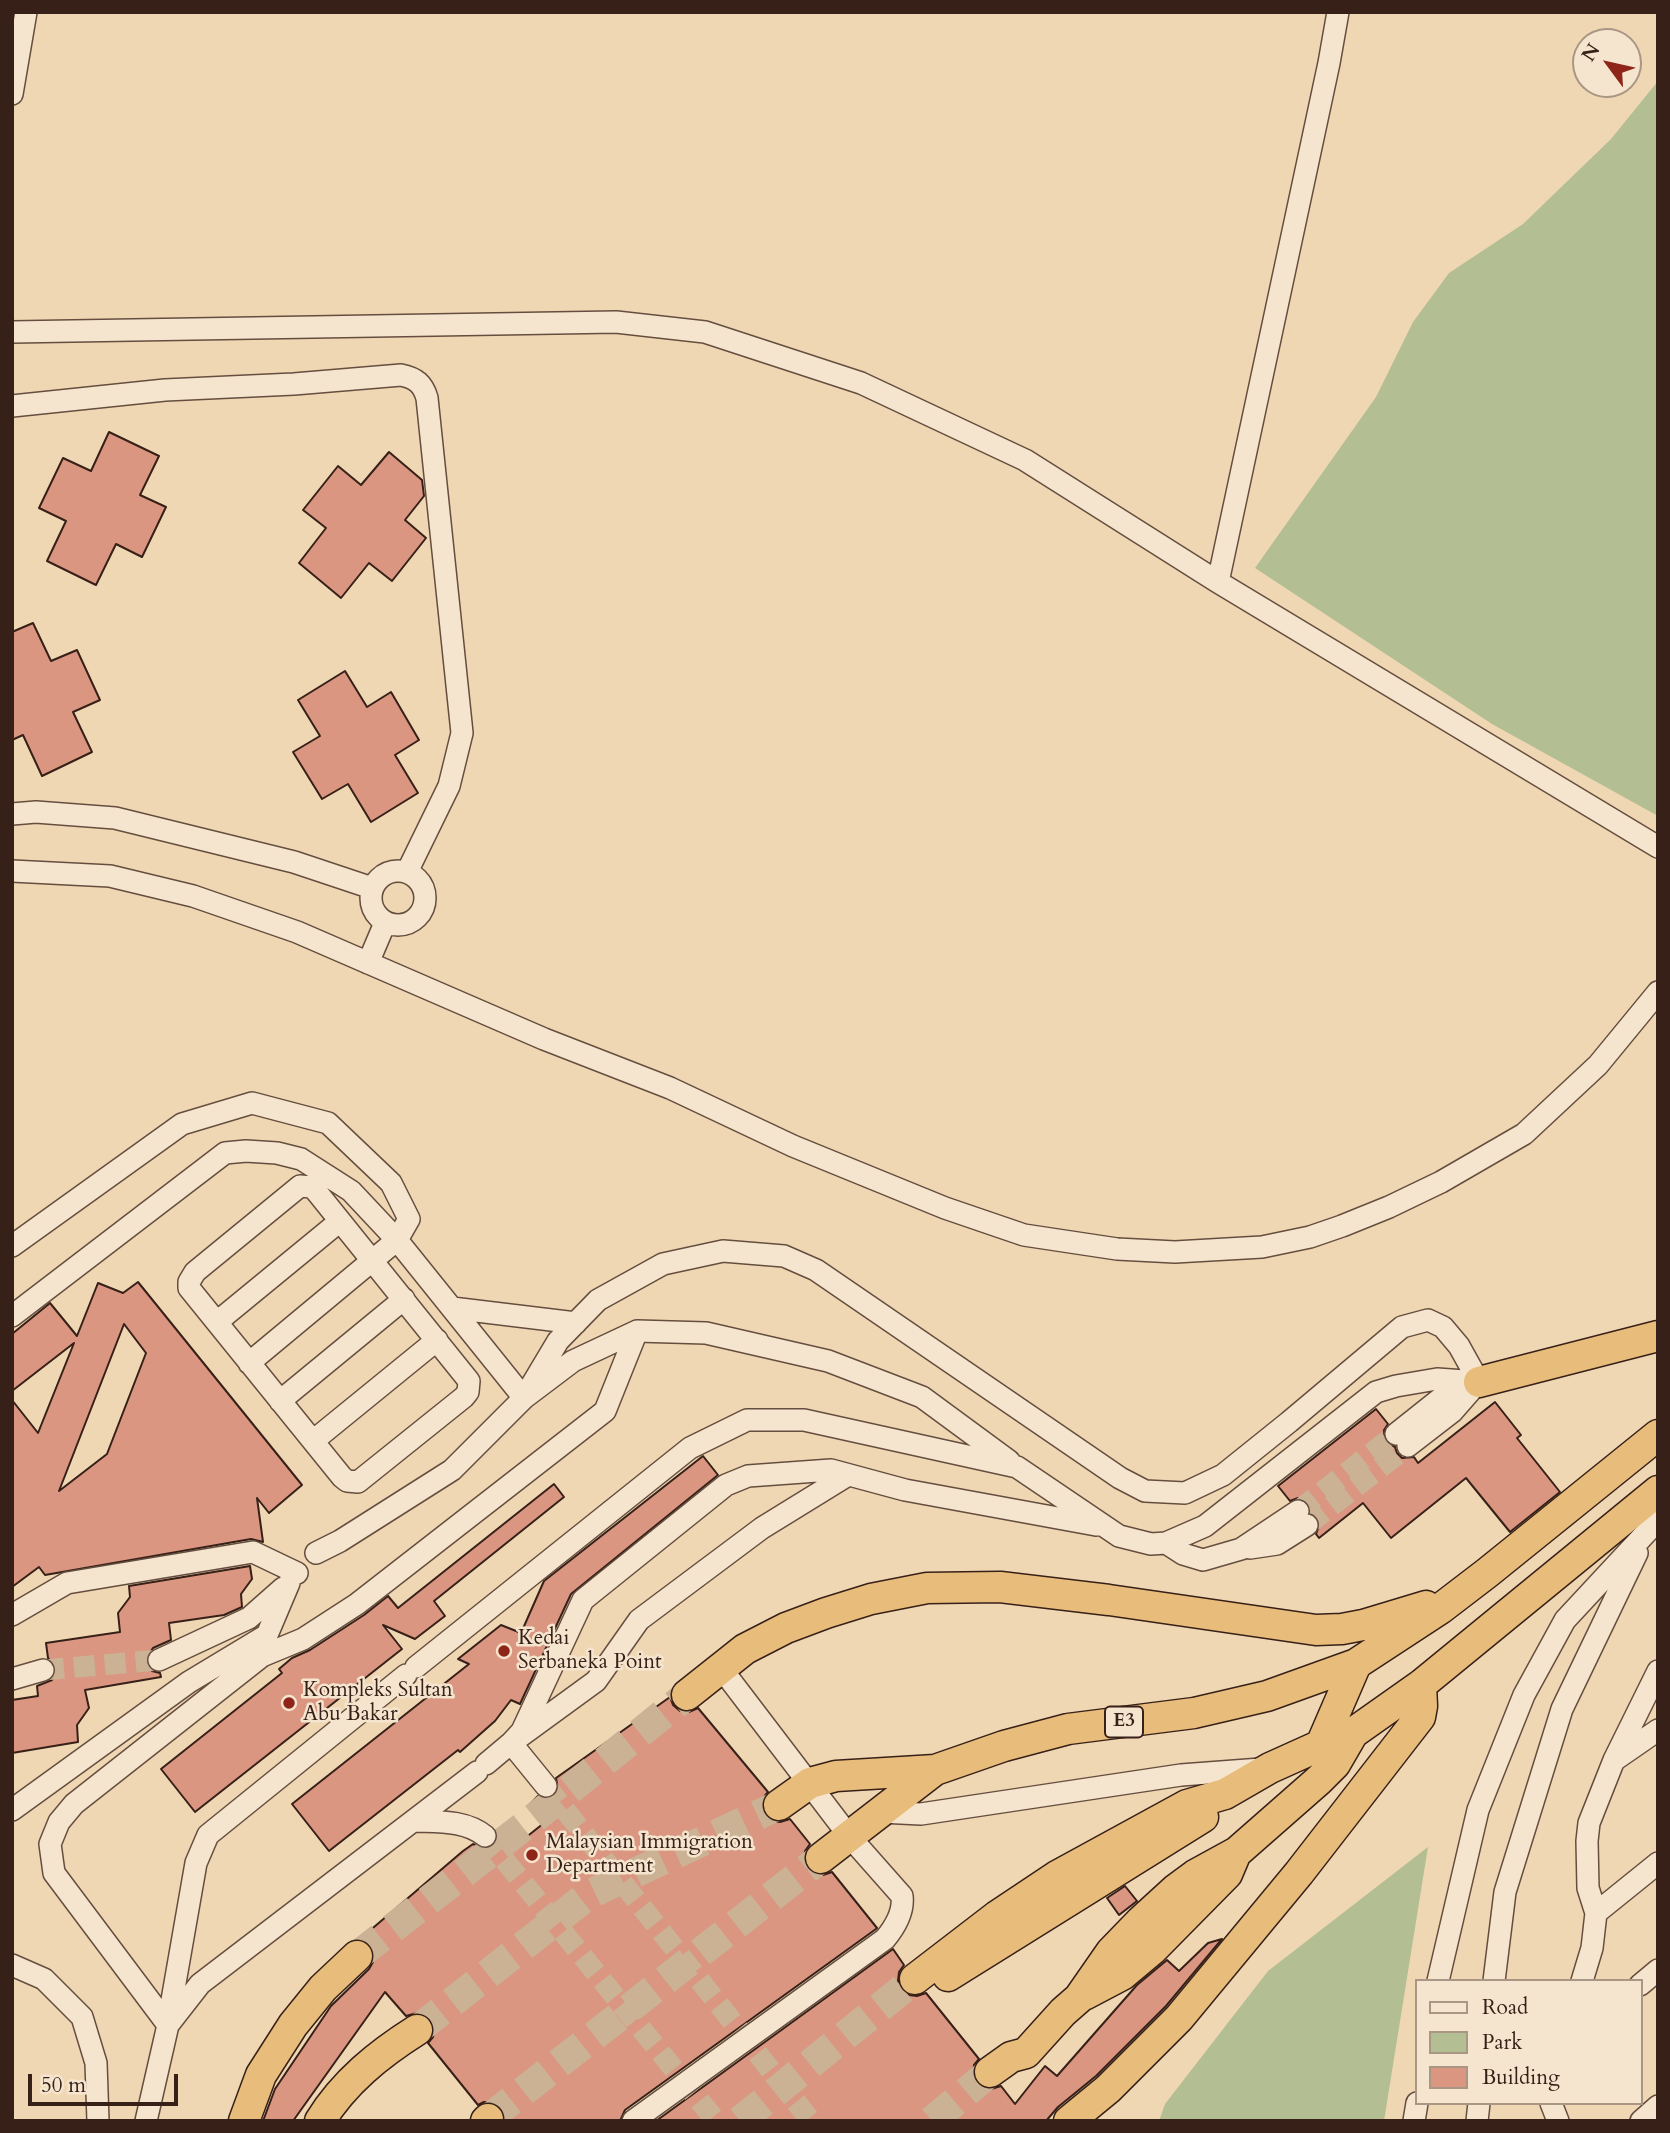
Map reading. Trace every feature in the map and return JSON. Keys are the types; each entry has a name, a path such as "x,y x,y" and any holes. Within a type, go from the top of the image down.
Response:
{"highway":[{"path":"1479,1382 1658,1336"},
{"name":"E3","path":"821,1858 935,1770 1004,1746 1068,1729 1194,1713 1267,1696 1356,1664 1440,1609 1488,1573 1658,1435"},
{"path":"921,1987 997,1916 1057,1876 1187,1805 1225,1794 1270,1769 1353,1733 1420,1685 1658,1491"},
{"path":"687,1695 745,1649 786,1628 871,1599 927,1588 1000,1587 1316,1630 1352,1627 1423,1606 1440,1609"},
{"path":"1321,1745 1356,1664"},
{"path":"1069,2121 1108,2089 1179,2018 1299,1873 1420,1717 1420,1685"},
{"path":"995,2079 1011,2057 1026,2053 1079,1998 1111,1952 1141,1921 1195,1875 1237,1852 1335,1765 1353,1733"},
{"path":"779,1804 810,1783 835,1776 935,1770"},
{"path":"244,2121 261,2075 293,2025 323,1988 357,1956"},
{"path":"320,2121 360,2071 417,2031"}],"street":[{"path":"12,94 26,12"},
{"path":"1218,582 1338,12"},
{"path":"12,332 616,321 705,332 861,383 1025,460 1218,582 1654,847"},
{"path":"12,406 165,390 294,384 401,375 418,382 427,398 462,733 449,786 407,872"},
{"path":"12,814 36,812 115,818 294,862 372,888"},
{"path":"12,871 110,876 192,896 297,932 544,1039 670,1088 793,1146 945,1208 1024,1235 1117,1249 1175,1252 1262,1247 1310,1237 1389,1207 1441,1182 1524,1134 1598,1065 1656,993"},
{"path":"407,872 422,884 425,897 423,909 410,923 385,923 372,908 372,888 386,873 407,872"},
{"path":"368,963 385,923"},
{"path":"12,1246 182,1124 252,1103 328,1123 391,1183 409,1219 397,1240 249,1363"},
{"path":"12,1316 225,1153 277,1153 301,1159 351,1191 397,1240 524,1398"},
{"path":"306,1186 316,1191 340,1221 466,1376 469,1387 464,1397 414,1438 363,1479 352,1482 342,1477 249,1363 192,1293 189,1282 191,1276 295,1189 306,1186"},
{"path":"216,1322 340,1221"},
{"path":"524,1398 558,1341 598,1300 663,1264 723,1251 784,1255 816,1270 1120,1478 1145,1491 1185,1493 1223,1475 1402,1327 1428,1320 1443,1327 1459,1346 1479,1382"},
{"path":"280,1401 404,1299"},
{"path":"452,1308 576,1323"},
{"path":"159,1660 249,1618 302,1567 452,1470 524,1398 573,1361 637,1331 706,1333 828,1361 922,1397 1017,1467 1119,1536 1151,1544 1166,1543 1205,1526 1376,1392 1437,1379 1479,1382"},
{"path":"168,2025 54,1873 50,1844 60,1822 74,1804 262,1656 303,1639 357,1604 606,1411 637,1331"},
{"path":"313,1441 437,1339"},
{"path":"1402,1440 1440,1399 1479,1382"},
{"path":"146,2121 168,2025 195,1863 208,1835 690,1448 747,1420 804,1420 1017,1467"},
{"path":"511,1743 522,1731 583,1601 726,1485 748,1476 831,1470 905,1490 1106,1527"},
{"path":"168,2025 200,1984 414,1821 511,1743 597,1681 639,1620 762,1528 848,1475"},
{"path":"1166,1543 1183,1554 1203,1560 1241,1549 1302,1518"},
{"path":"1438,1979 1478,1810 1524,1695 1565,1620 1651,1528"},
{"path":"1494,1979 1505,1892 1562,1709 1651,1528"},
{"path":"12,1615 67,1583 253,1552 302,1567"},
{"path":"12,1810 189,1682 267,1634 302,1567"},
{"path":"633,2121 885,1939 897,1924 904,1900 849,1836 721,1668"},
{"path":"12,1679 43,1670"},
{"path":"1583,1979 1592,1948 1596,1913 1588,1888 1589,1823 1614,1760 1658,1671"},
{"path":"1614,1760 1658,1730"},
{"path":"511,1743 546,1786"},
{"path":"880,1812 921,1814 1181,1775 1270,1769"},
{"path":"414,1821 452,1823 474,1828 485,1836"},
{"path":"1596,1913 1658,1863"},
{"path":"12,1965 44,1979 82,2017 96,2063 98,2121"},
{"path":"1642,1982 1658,1970"},
{"path":"1641,2121 1658,2106"}],"green space":[{"path":"1658,81 1658,816 1492,724 1255,568 1376,397 1413,322 1449,273 1523,224 1611,139"},
{"path":"1428,1847 1384,2121 1159,2121 1165,2104 1268,1971"}],"building":[{"path":"109,432 159,456 140,495 166,507 142,557 116,544 96,585 47,561 66,521 39,508 63,458 91,471"},
{"path":"389,452 422,480 424,496 405,520 426,538 392,581 369,563 341,598 299,563 326,528 303,510 338,466 361,485"},
{"path":"33,623 51,661 77,650 100,700 73,712 92,752 42,776 23,735 12,740 12,632"},
{"path":"345,671 367,707 391,692 419,740 395,755 418,793 371,822 348,784 322,799 293,752 320,736 298,700"},
{"path":"138,1282 302,1485 269,1513 257,1498 263,1542 251,1539 45,1575 39,1567 12,1587 12,1400 38,1433 74,1343 12,1391 12,1334 50,1303 77,1336 98,1283 123,1293","holes":["124,1324 146,1353 107,1454 59,1491"]},
{"path":"1495,1402 1521,1435 1517,1438 1560,1492 1510,1532 1466,1478 1391,1538 1363,1503 1319,1538 1316,1534 1320,1524 1318,1517 1311,1513 1308,1503 1298,1498 1290,1501 1278,1486 1376,1409 1388,1424 1384,1430 1385,1442 1395,1447 1402,1458 1414,1457 1418,1463"},
{"path":"703,1456 718,1475 571,1594 520,1704 511,1700 495,1721 460,1752 458,1750 329,1851 292,1804 469,1664 458,1659 501,1625 521,1633 544,1581"},
{"path":"554,1484 564,1497 434,1601 445,1616 415,1639 383,1625 402,1649 195,1812 161,1769 282,1673 279,1669 292,1658 310,1650 388,1596 398,1608"},
{"path":"250,1566 252,1579 241,1594 242,1607 224,1615 169,1623 171,1640 153,1648 146,1658 147,1666 160,1673 161,1677 85,1690 89,1708 77,1725 78,1742 12,1753 12,1700 38,1696 37,1686 52,1680 55,1674 55,1666 48,1658 46,1643 120,1632 118,1613 130,1597 129,1586"},
{"path":"670,1697 673,1705 680,1711 689,1712 698,1708 768,1792 763,1798 762,1806 765,1816 771,1821 790,1819 810,1844 805,1851 804,1860 808,1869 814,1874 832,1872 877,1928 625,2110 620,2121 505,2121 501,2107 493,2102 478,2105 428,2043 434,2030 431,2020 417,2013 406,2016 385,1992 293,2121 263,2121 275,2089 331,2006 373,1962 374,1953 370,1945 360,1939 473,1844 483,1849 490,1848 496,1843 498,1836 510,1850 544,1823 530,1804 538,1796 547,1799 554,1797 558,1790 556,1778"},
{"path":"1125,1886 1137,1901 1119,1915 1107,1898"},
{"path":"1222,1939 1166,2006 1096,2076 1058,2107 1046,2121 656,2121 893,1949 904,1965 899,1972 898,1981 902,1990 917,1996 926,1993 979,2059 974,2065 973,2073 976,2083 982,2088 1001,2086 1015,2104 1045,2066 1057,2076 1137,1985 1167,1960 1179,1971 1208,1943"}],"tunnel":[{"path":"1298,1511 1396,1434"},
{"path":"1307,1525 1408,1446"},
{"path":"43,1670 159,1660"},
{"path":"357,1956 687,1695"},
{"path":"546,1786 811,2121"},
{"path":"417,2030 588,1895 779,1805"},
{"path":"485,1836 716,2121"},
{"path":"488,2119 821,1858"},
{"path":"740,2121 915,1979"},
{"path":"932,2121 990,2072"}],"place":[{"name":"Kedai Serbaneka Point","path":"504,1651"},
{"name":"Kompleks Sultan Abu Bakar","path":"289,1703"},
{"name":"Malaysian Immigration Department","path":"532,1855"}]}
